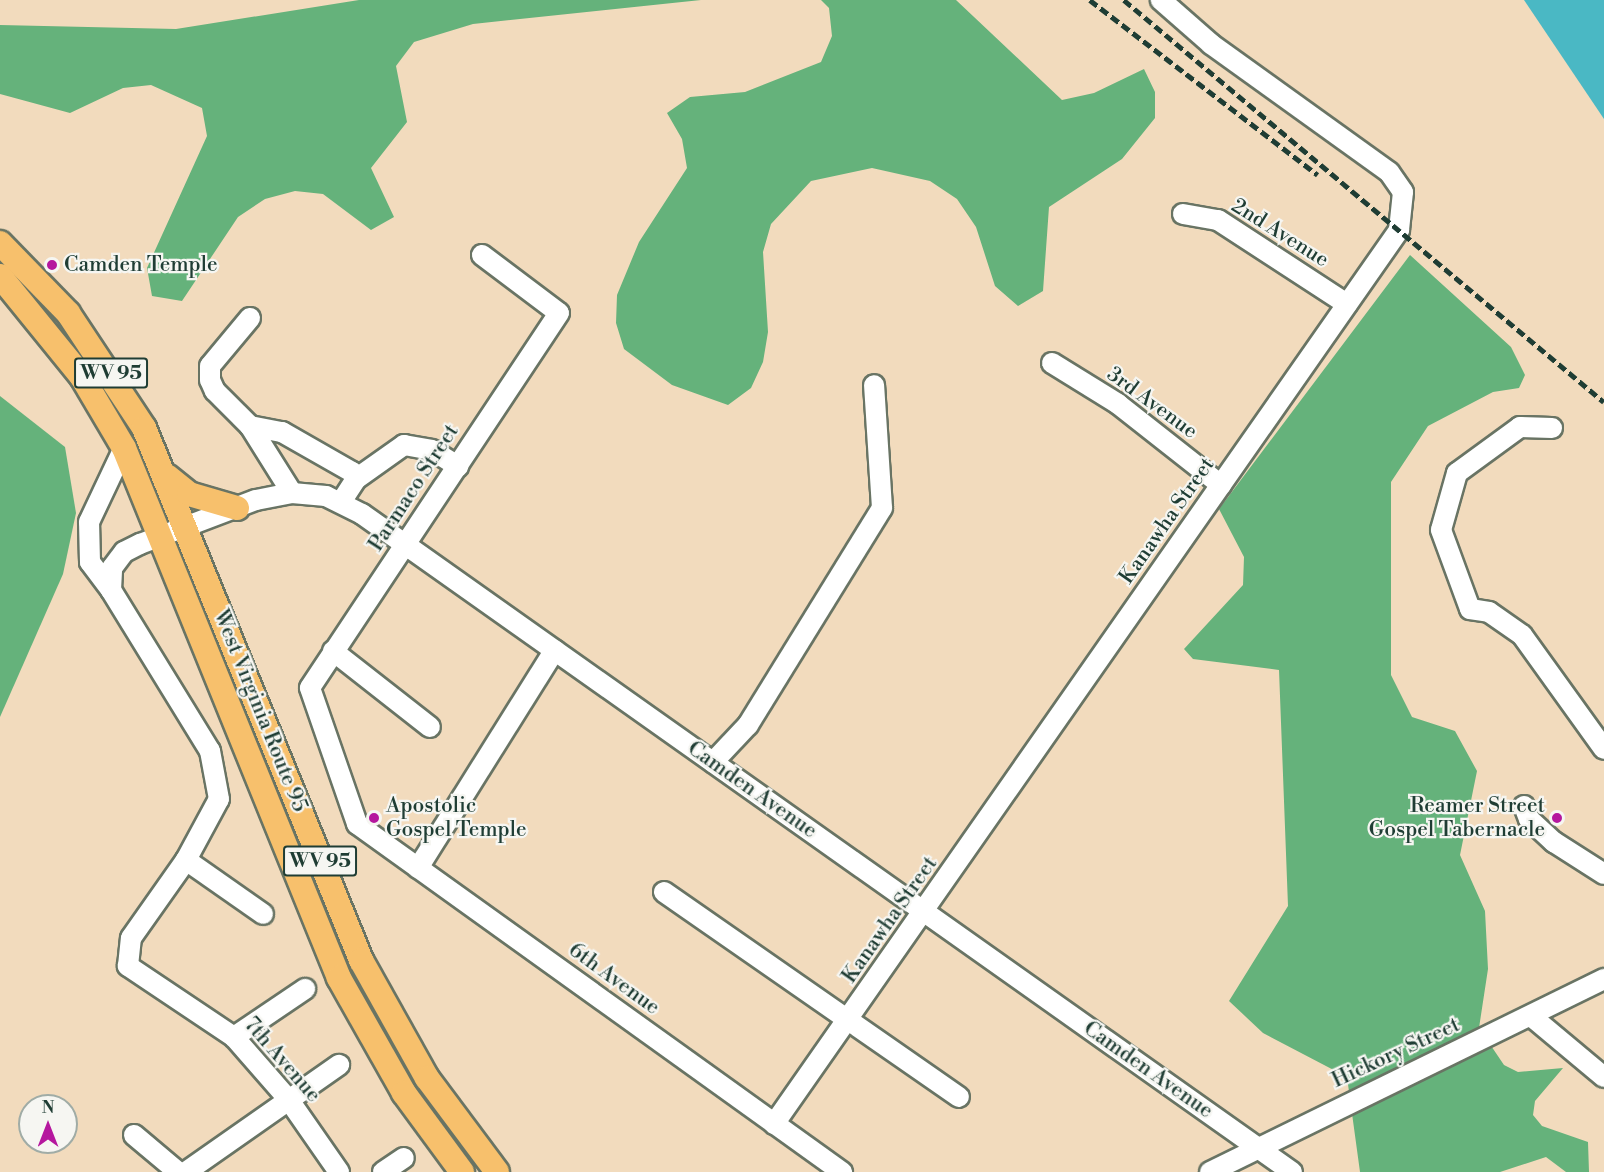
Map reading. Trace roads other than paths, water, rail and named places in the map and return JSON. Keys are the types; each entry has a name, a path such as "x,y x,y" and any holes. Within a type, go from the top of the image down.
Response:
{"main road":[{"name":"WV 95","path":"0,243 54,296 99,355 165,474 188,527"},
{"name":"WV 95","path":"0,276 81,377 124,448 162,536"},
{"path":"165,474 189,494 237,507"},
{"name":"West Virginia Route 95","path":"188,527 361,960 427,1078 497,1172"},
{"name":"West Virginia Route 95","path":"162,536 339,978 404,1093 462,1172"}],"street":[{"name":"Kanawha Street","path":"774,1125 1400,230 1402,192 1365,152 1211,44 1161,0"},
{"name":"2nd Avenue","path":"1183,214 1218,220 1347,304"},
{"name":"Parmaco Street","path":"357,824 310,688 333,651 407,546 558,313 482,255"},
{"path":"250,318 210,366 210,380 214,391 250,426 292,493"},
{"name":"3rd Avenue","path":"1052,363 1118,404 1221,485"},
{"path":"713,762 748,725 882,508 874,385"},
{"path":"250,426 282,432 356,479"},
{"path":"1552,428 1520,427 1457,473 1441,530 1470,609 1490,612 1522,635 1604,750"},
{"path":"341,502 356,479 404,444 432,450 458,466"},
{"path":"124,448 89,522 90,562 111,590 210,751 219,799 186,860 263,914"},
{"name":"Camden Avenue","path":"111,590 116,560 162,536 237,507 292,493 341,502 555,650 1292,1172"},
{"path":"418,868 555,650"},
{"path":"333,651 430,727"},
{"path":"1524,806 1529,819 1554,842 1604,874"},
{"name":"6th Avenue","path":"357,824 842,1172"},
{"name":"7th Avenue","path":"186,860 131,939 128,966 234,1037 289,1100 334,1164"},
{"path":"664,892 851,1018 959,1097"},
{"name":"Hickory Street","path":"1210,1172 1256,1146 1604,979"},
{"path":"234,1037 305,989"},
{"path":"1531,1016 1604,1077"},
{"path":"186,1172 339,1065"},
{"path":"134,1136 178,1172"},
{"path":"383,1172 404,1158"}],"water":[{"path":"1524,0 1604,0 1604,119"}],"railway":[{"path":"1090,0 1318,175"},
{"path":"1124,0 1604,402"}],"place":[{"name":"Camden Temple","path":"52,265"},
{"name":"Apostolic Gospel Temple","path":"374,818"},
{"name":"Reamer Street Gospel Tabernacle","path":"1557,818"}]}
